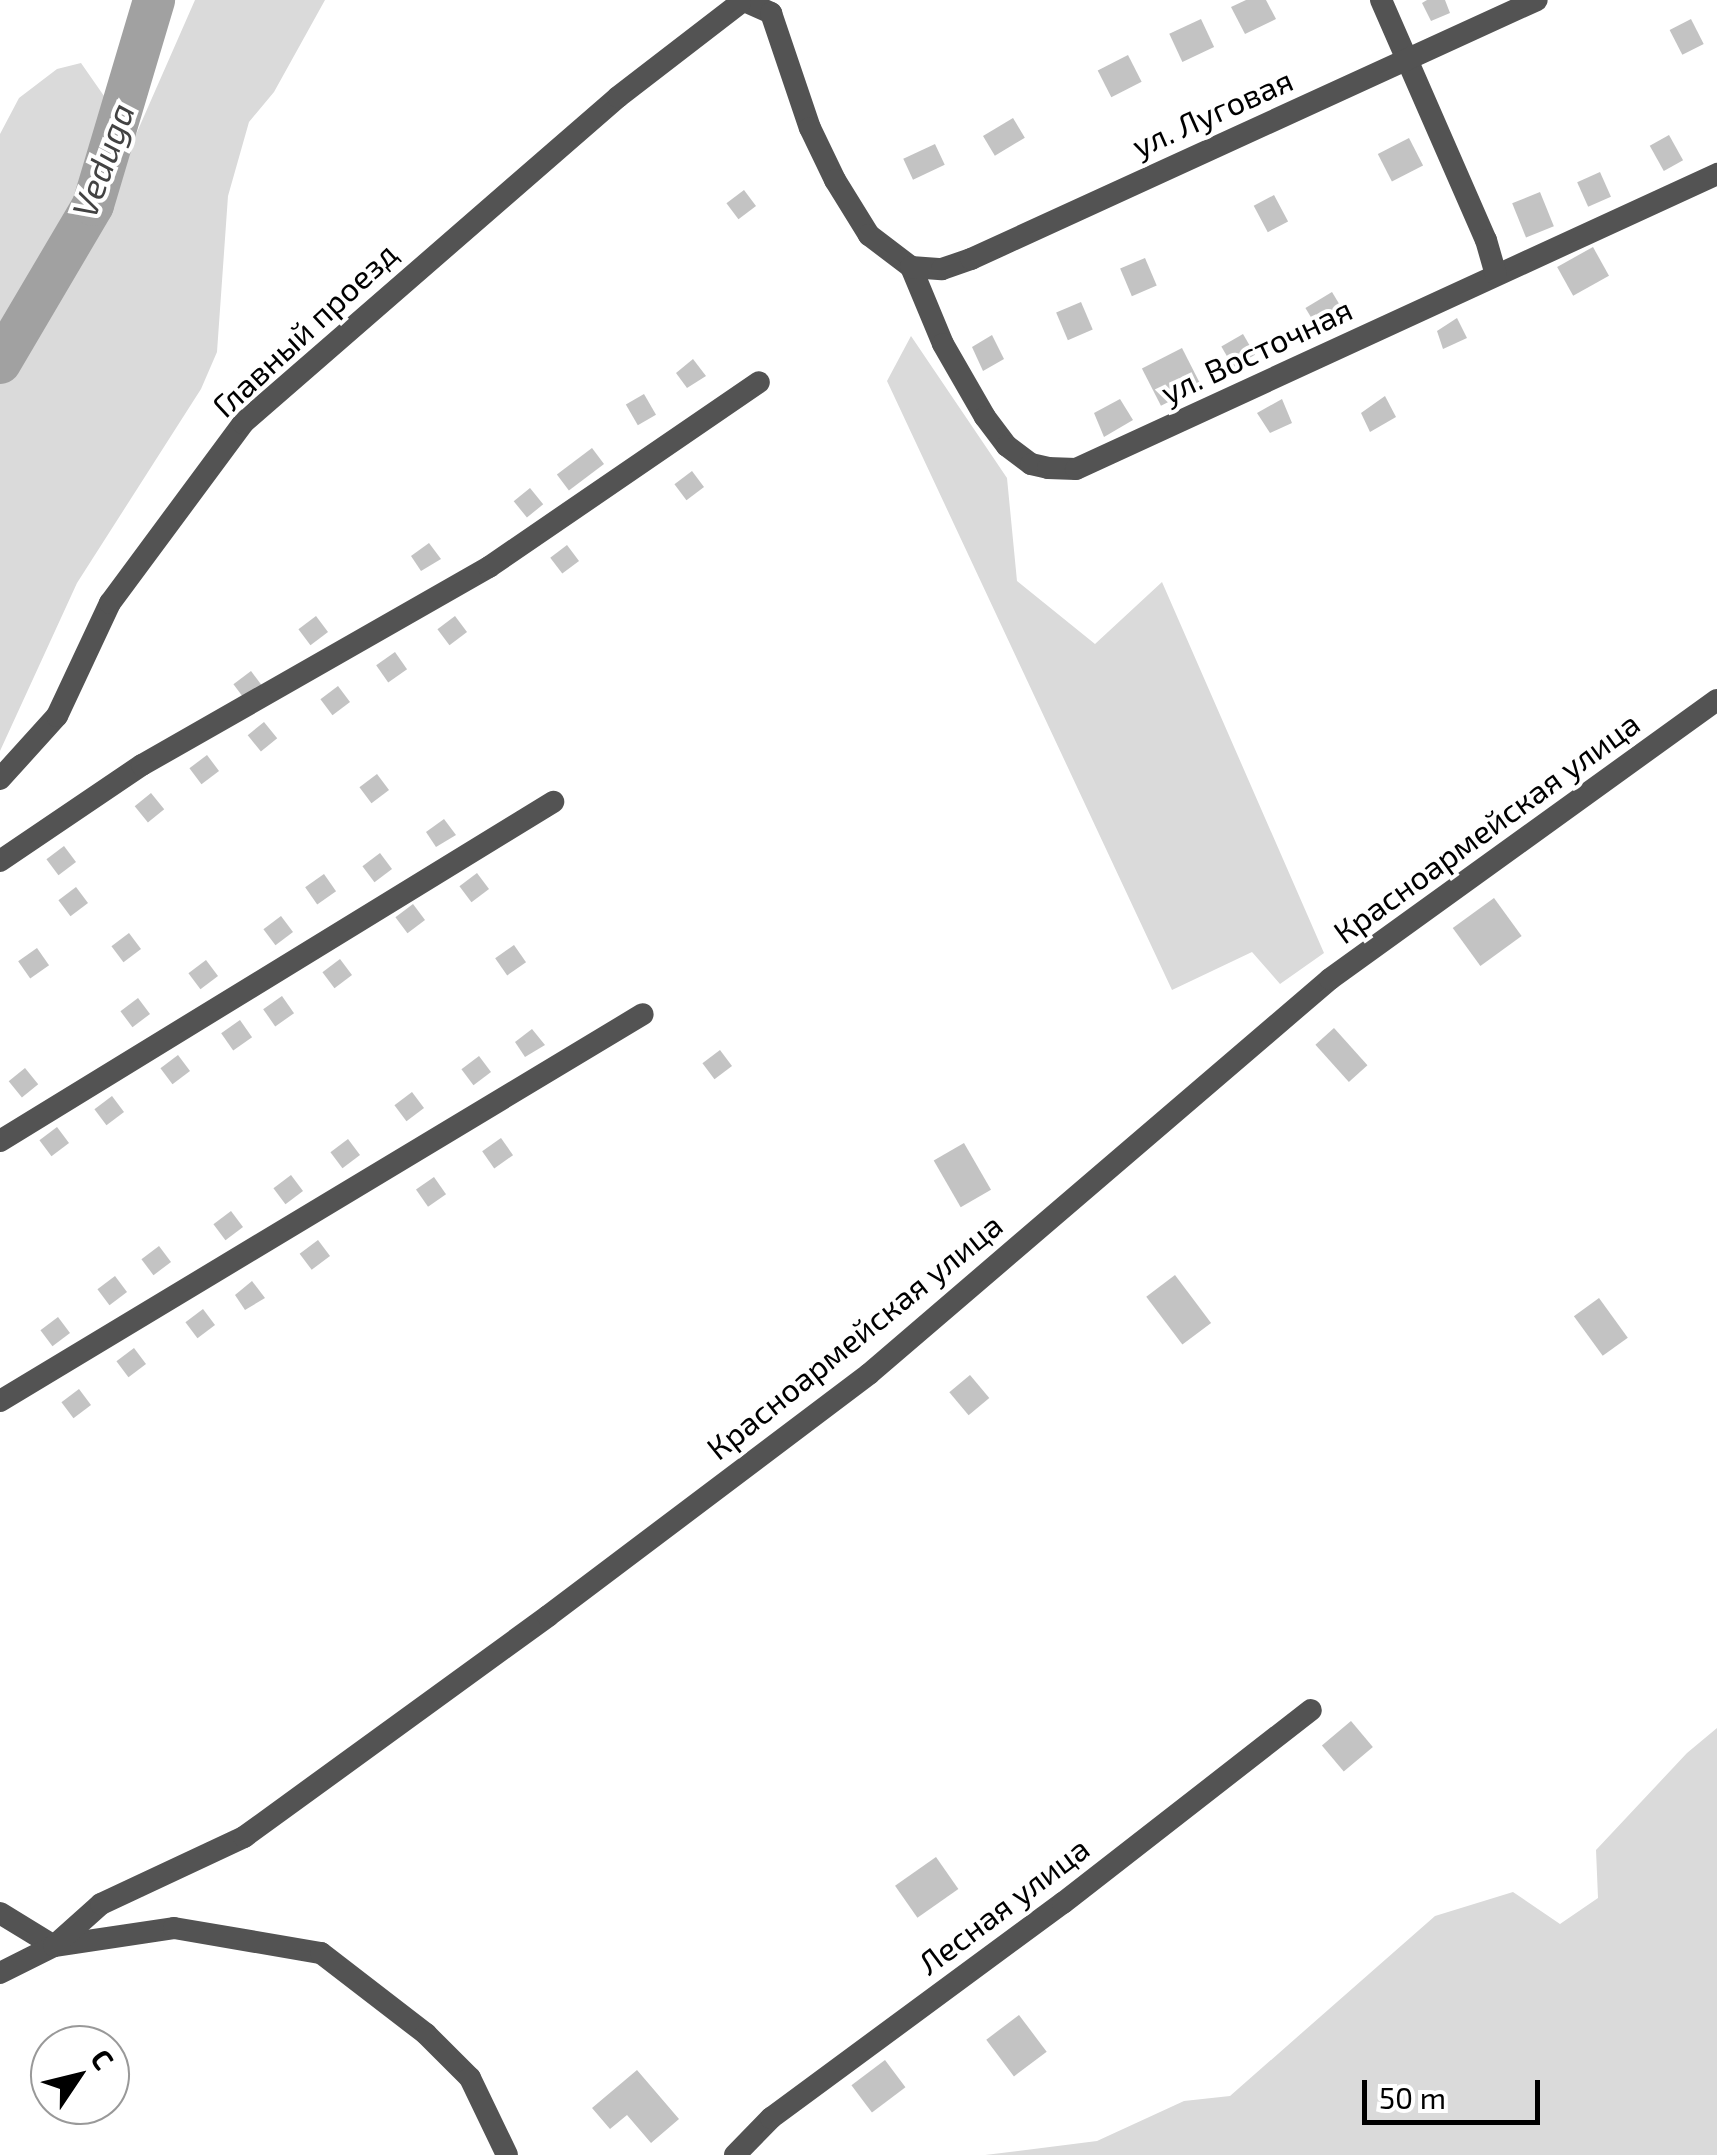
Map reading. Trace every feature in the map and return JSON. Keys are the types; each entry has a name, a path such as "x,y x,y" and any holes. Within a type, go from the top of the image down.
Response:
{"street":[{"path":"1381,0 1486,240 1496,274"},
{"name":"ул. Луговая","path":"911,267 942,268 972,258 1538,0"},
{"path":"741,1 758,4 771,13 810,128 835,180 869,235 911,267"},
{"name":"Главный проезд","path":"0,780 58,716 110,603 243,423 632,86 741,1"},
{"name":"ул. Восточная","path":"911,267 964,383 1007,446 1032,464 1076,469 1717,174"},
{"path":"0,862 142,765 489,567 759,382"},
{"name":"Красноармейская улица","path":"0,1973 54,1946 101,1904 244,1838 564,1605 868,1374 1330,979 1717,700"},
{"path":"0,1140 553,802"},
{"path":"0,1400 643,1014"},
{"name":"Лесная улица","path":"736,2155 771,2118 1063,1903 1311,1710"},
{"path":"0,1913 54,1946 174,1928 321,1953 426,2034 470,2078 507,2155"}],"shaded area":[{"path":"195,0 325,0 274,92 249,122 228,196 217,352 201,389 77,583 0,751 0,134 19,98 57,69 81,63 134,139"},
{"path":"911,336 1007,478 1017,581 1095,644 1162,582 1324,953 1280,984 1252,952 1172,990 887,381"},
{"path":"1717,1728 1717,2155 985,2155 1097,2141 1184,2101 1230,2096 1435,1916 1513,1892 1560,1924 1598,1898 1596,1850 1687,1753"}],"building":[{"path":"1246,0 1266,0 1276,19 1245,34 1231,7"},
{"path":"1445,0 1450,13 1431,21 1422,3"},
{"path":"1201,19 1214,47 1182,62 1169,34"},
{"path":"1691,19 1704,44 1682,55 1670,30"},
{"path":"1128,55 1142,82 1111,97 1098,70"},
{"path":"1013,118 1025,138 995,156 983,136"},
{"path":"1669,135 1683,160 1664,171 1650,146"},
{"path":"1409,138 1423,166 1392,182 1378,154"},
{"path":"935,144 945,165 913,180 903,159"},
{"path":"1600,172 1611,197 1588,207 1577,182"},
{"path":"744,190 756,206 738,219 726,203"},
{"path":"1540,192 1554,226 1526,238 1512,203"},
{"path":"1274,195 1288,221 1268,232 1254,206"},
{"path":"1593,247 1609,276 1573,296 1557,267"},
{"path":"1145,258 1157,286 1132,296 1120,269"},
{"path":"1332,292 1345,314 1319,330 1305,308"},
{"path":"1081,302 1093,330 1068,340 1056,313"},
{"path":"1457,318 1467,338 1443,349 1437,331"},
{"path":"1243,334 1255,355 1233,367 1221,346"},
{"path":"992,335 1004,359 983,371 972,347"},
{"path":"1182,348 1201,385 1161,406 1142,368"},
{"path":"693,359 706,376 687,388 676,373"},
{"path":"644,394 656,415 638,425 626,405"},
{"path":"1385,396 1396,417 1370,432 1361,413"},
{"path":"1120,399 1133,420 1104,437 1094,413"},
{"path":"1282,399 1292,423 1270,433 1257,413"},
{"path":"592,448 604,464 569,490 557,474"},
{"path":"692,471 704,487 686,500 674,484"},
{"path":"530,488 543,504 527,518 514,501"},
{"path":"429,543 441,559 421,571 411,556"},
{"path":"567,545 579,561 562,574 550,558"},
{"path":"316,616 328,632 310,645 298,629"},
{"path":"455,616 467,632 449,645 437,629"},
{"path":"395,652 407,669 388,682 376,665"},
{"path":"251,671 263,687 245,700 233,684"},
{"path":"338,686 350,702 332,715 320,699"},
{"path":"264,722 277,738 261,752 248,735"},
{"path":"207,755 219,771 201,784 189,768"},
{"path":"377,774 389,790 371,803 359,787"},
{"path":"151,793 164,809 148,823 135,806"},
{"path":"444,819 456,835 436,847 426,832"},
{"path":"64,846 76,862 58,875 46,859"},
{"path":"380,853 392,869 374,882 362,866"},
{"path":"477,873 489,889 471,902 459,886"},
{"path":"324,874 336,891 317,904 305,887"},
{"path":"76,887 88,903 70,916 58,900"},
{"path":"1494,898 1522,936 1480,966 1453,928"},
{"path":"413,904 425,920 407,933 395,917"},
{"path":"281,916 293,932 275,945 263,929"},
{"path":"129,933 141,949 123,962 111,946"},
{"path":"514,945 526,962 507,975 495,958"},
{"path":"37,948 49,965 30,978 18,961"},
{"path":"340,959 352,975 334,988 322,972"},
{"path":"206,960 218,976 200,989 188,973"},
{"path":"282,996 294,1013 275,1026 263,1009"},
{"path":"138,998 150,1014 132,1027 120,1011"},
{"path":"240,1020 252,1037 233,1050 221,1033"},
{"path":"1334,1028 1367,1065 1349,1082 1315,1045"},
{"path":"532,1029 545,1045 525,1057 515,1042"},
{"path":"720,1050 732,1066 714,1079 702,1063"},
{"path":"178,1055 190,1071 172,1084 160,1068"},
{"path":"479,1056 491,1072 473,1085 461,1069"},
{"path":"25,1068 38,1084 22,1098 9,1081"},
{"path":"412,1092 424,1108 406,1121 394,1105"},
{"path":"112,1096 124,1112 106,1125 94,1109"},
{"path":"57,1127 69,1143 51,1156 39,1140"},
{"path":"501,1138 513,1155 494,1168 482,1151"},
{"path":"348,1139 360,1155 342,1168 330,1152"},
{"path":"964,1143 991,1190 961,1207 934,1160"},
{"path":"291,1175 303,1191 285,1204 273,1188"},
{"path":"434,1177 446,1194 428,1207 416,1190"},
{"path":"231,1211 243,1227 225,1240 213,1224"},
{"path":"318,1240 330,1256 312,1270 300,1254"},
{"path":"159,1246 171,1262 153,1275 141,1259"},
{"path":"1175,1275 1211,1323 1182,1345 1146,1297"},
{"path":"115,1276 127,1292 109,1305 97,1289"},
{"path":"252,1281 265,1298 245,1310 235,1295"},
{"path":"1599,1298 1628,1338 1603,1356 1574,1316"},
{"path":"203,1309 215,1325 197,1338 185,1322"},
{"path":"58,1317 70,1333 52,1346 40,1330"},
{"path":"134,1348 146,1364 128,1377 116,1361"},
{"path":"970,1375 989,1398 969,1415 949,1392"},
{"path":"79,1389 91,1405 73,1418 61,1402"},
{"path":"1351,1721 1373,1747 1344,1771 1322,1745"},
{"path":"936,1857 958,1889 917,1918 895,1886"},
{"path":"1019,2015 1047,2052 1014,2076 986,2040"},
{"path":"885,2060 905,2087 872,2112 851,2085"},
{"path":"637,2070 679,2119 651,2143 627,2115 610,2129 592,2108"}],"waterway":[{"name":"Veduga","path":"0,363 93,205 154,0"}]}
